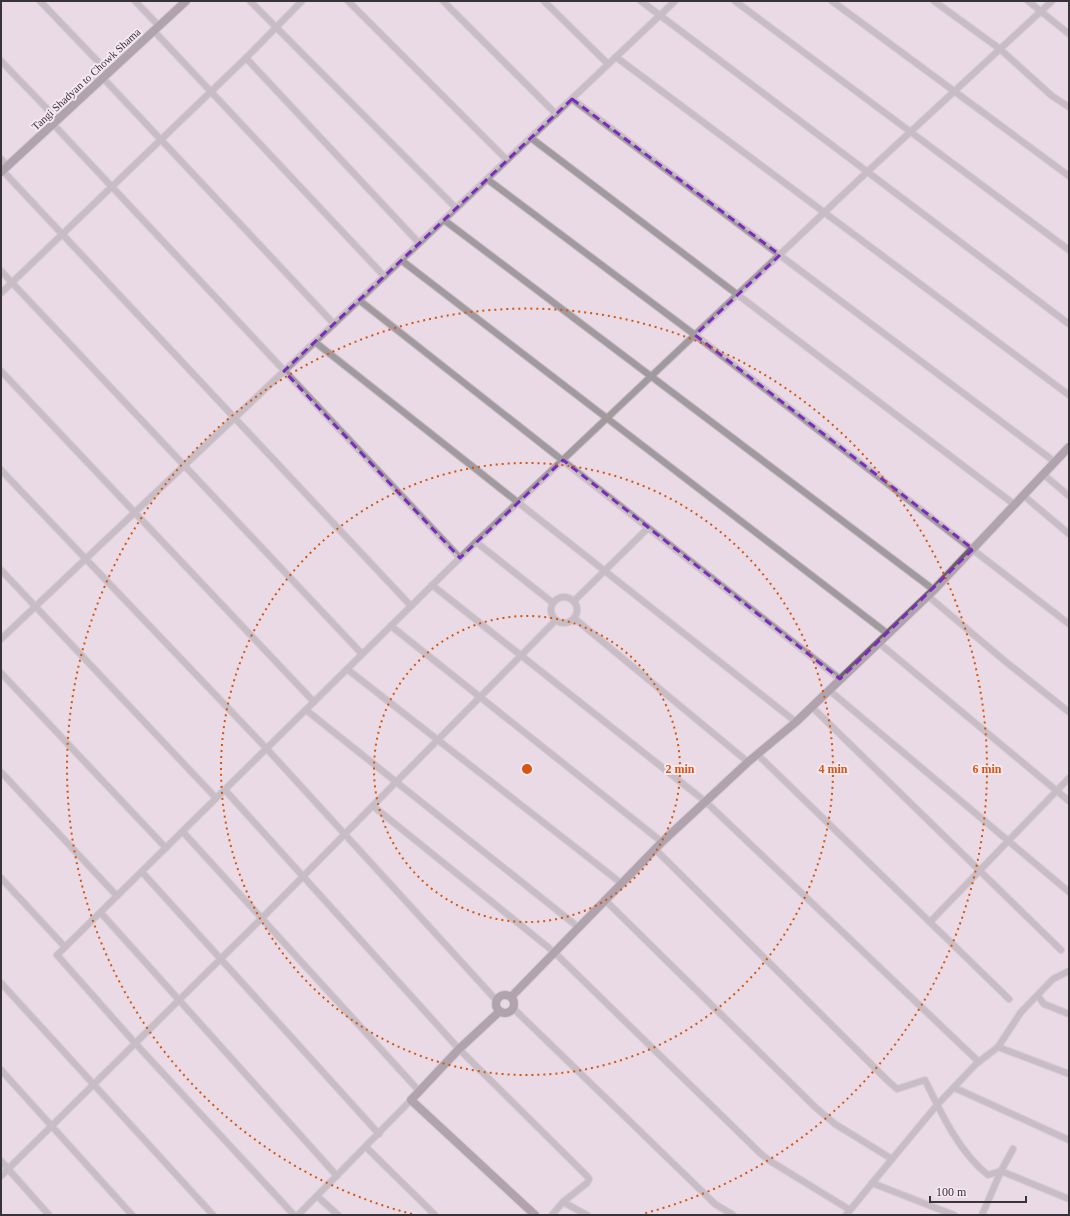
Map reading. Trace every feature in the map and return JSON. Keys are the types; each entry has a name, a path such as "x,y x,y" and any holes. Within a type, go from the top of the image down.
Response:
{"main road":[{"name":"Tangi Shadyan to Chowk Shama","path":"4,170 186,1"},
{"path":"511,997 662,842 748,762 796,722 931,593 1069,447"},
{"path":"500,1011 497,1008 497,1001 501,996 511,997"},
{"path":"511,997 514,1002 513,1008 509,1012 500,1011 460,1049 411,1100 535,1215"}],"street":[{"path":"40,1 160,138 334,324"},
{"path":"135,1 210,91 384,276"},
{"path":"250,1 456,208"},
{"path":"1,293 112,187 160,138 246,58 302,1"},
{"path":"348,1 507,160"},
{"path":"443,1 556,114"},
{"path":"544,1 608,64"},
{"path":"641,1 1069,324"},
{"path":"1,639 676,1"},
{"path":"735,1 912,131 1069,250"},
{"path":"832,1 1069,176"},
{"path":"934,1 1000,50 1052,96 1069,107"},
{"path":"1028,1 1069,34"},
{"path":"294,1215 135,1043 57,955 66,948 476,542 824,212 1052,1"},
{"path":"616,57 1069,395"},
{"path":"246,58 419,243"},
{"path":"1,61 112,187 460,558"},
{"path":"572,99 1055,462"},
{"path":"531,138 1015,505"},
{"path":"1,158 4,170 62,234 411,606"},
{"path":"487,179 695,335 1069,624"},
{"path":"444,220 651,376 931,593 1006,662 1069,712"},
{"path":"401,260 888,634"},
{"path":"1,271 362,654"},
{"path":"359,300 840,679"},
{"path":"315,342 796,722"},
{"path":"1,371 314,702"},
{"path":"1,470 84,560 266,749 497,1001"},
{"path":"1043,474 1069,496"},
{"path":"1024,496 1069,534"},
{"path":"574,601 648,528"},
{"path":"476,542 553,603"},
{"path":"1,570 216,798"},
{"path":"432,585 706,802 979,1062"},
{"path":"560,597 570,598 574,601 577,610 574,618 565,623 556,620 551,612 553,603 560,597"},
{"path":"574,618 748,762"},
{"path":"1,1176 304,876 556,620"},
{"path":"391,626 662,842"},
{"path":"879,642 1069,801"},
{"path":"347,669 621,883"},
{"path":"1,673 166,848"},
{"path":"829,690 1069,892"},
{"path":"812,707 1061,950"},
{"path":"306,710 578,927"},
{"path":"757,754 1009,999"},
{"path":"1,772 117,896"},
{"path":"930,922 1069,778"},
{"path":"225,790 460,1049 587,1176 589,1179 587,1183 563,1202 552,1215"},
{"path":"373,806 554,952 760,1153 848,1212 937,1105 979,1062 998,1047 1021,1012 1053,979 1069,971"},
{"path":"183,832 420,1092"},
{"path":"655,849 888,1081 898,1089 925,1080 937,1105 976,1165 988,1175 1000,1171 1069,1199"},
{"path":"142,872 379,1134"},
{"path":"1,878 66,948"},
{"path":"605,900 815,1107 835,1124 892,1159"},
{"path":"101,913 336,1176"},
{"path":"1,983 213,1215"},
{"path":"1038,996 1044,1004 1069,1014"},
{"path":"513,1008 715,1204 733,1215"},
{"path":"998,1047 1069,1074"},
{"path":"1,1070 132,1215"},
{"path":"955,1088 1069,1140"},
{"path":"298,1215 411,1100"},
{"path":"366,1147 435,1215"},
{"path":"982,1215 1000,1171 1013,1149"},
{"path":"1,1161 49,1215"},
{"path":"872,1183 954,1215"},
{"path":"317,1196 338,1215"},
{"path":"563,1202 587,1215"}],"highlighted area":[{"path":"572,99 780,255 695,335 973,549 840,679 563,460 460,558 284,371"}]}
